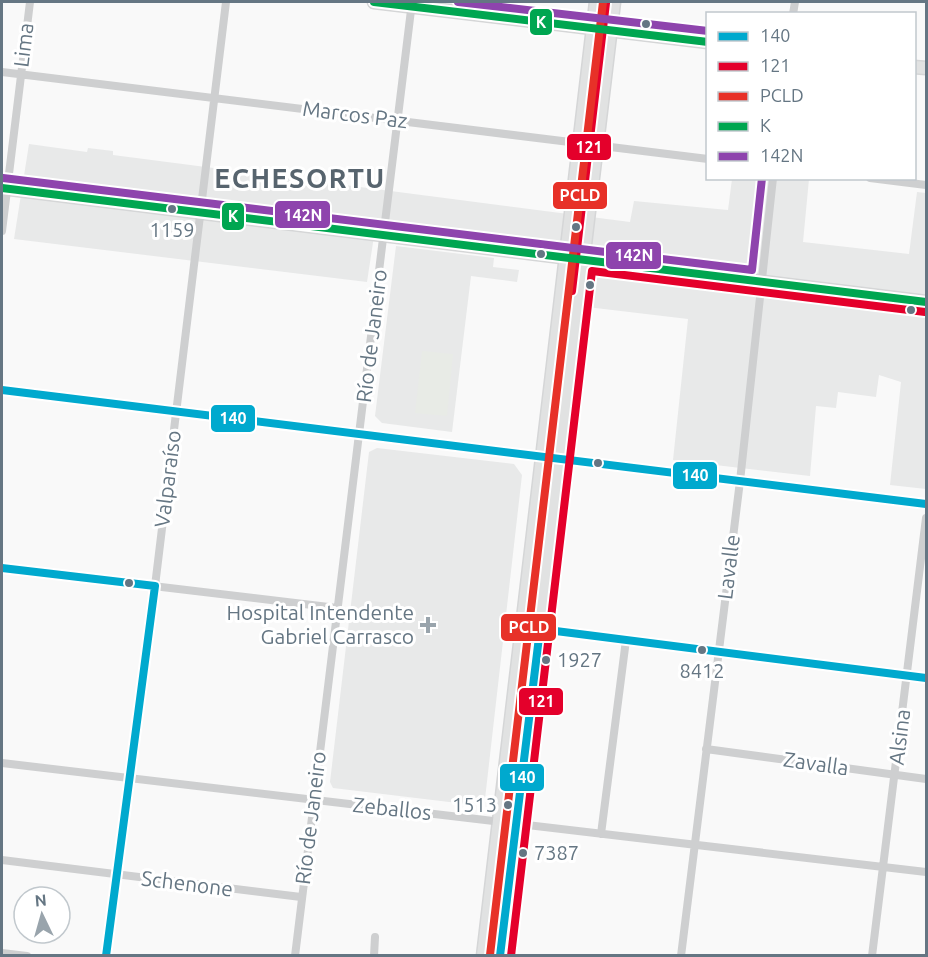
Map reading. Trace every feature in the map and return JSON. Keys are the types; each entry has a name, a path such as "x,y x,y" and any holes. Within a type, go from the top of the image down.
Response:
{"main road":[{"path":"374,2 412,4 706,42"},
{"path":"483,956 523,626 540,458 596,2"},
{"path":"500,956 614,2"},
{"path":"4,188 927,302"}],"street":[{"name":"Lima","path":"2,231 4,188 30,2"},
{"name":"Valparaíso","path":"106,956 177,412 226,2"},
{"path":"504,17 506,2"},
{"name":"Río de Janeiro","path":"295,956 412,4"},
{"name":"Marcos Paz","path":"2,72 706,159"},
{"name":"Lavalle","path":"681,956 740,481 773,180"},
{"path":"886,180 927,185"},
{"path":"2,390 927,504"},
{"name":"Alsina","path":"873,956 927,518"},
{"path":"2,568 337,608"},
{"path":"523,626 927,678"},
{"path":"601,834 626,640"},
{"name":"Zavalla","path":"706,749 927,778"},
{"name":"Zeballos","path":"2,763 314,801 516,822 694,847 927,872"},
{"name":"Schenone","path":"2,860 301,897"},
{"path":"374,956 375,937"},
{"path":"7,954 27,956"}],"shaded area":[{"path":"29,144 87,152 88,148 113,151 113,155 630,222 634,201 728,210 732,180 809,180 803,242 909,254 917,192 926,193 926,489 890,485 901,382 879,375 876,397 838,392 836,408 816,406 810,476 673,460 688,319 587,307 595,248 376,223 367,282 14,239"},
{"path":"396,246 494,258 493,267 519,270 517,282 471,276 452,432 382,423 375,416"},
{"path":"422,351 453,354 447,416 415,413"},
{"name":"Hospital Intendente Gabriel Carrasco","path":"377,448 514,464 522,475 485,799 474,805 333,788 330,782 369,452"}],"transit line":[{"name":"K","path":"374,2 706,42"},
{"name":"142N","path":"458,2 706,31"},
{"name":"PCLD","path":"490,955 603,2"},
{"name":"121","path":"572,291 606,3"},
{"name":"142N","path":"3,178 752,270 762,180"},
{"name":"K","path":"2,188 926,302"},
{"name":"121","path":"511,956 592,271 925,312"},
{"name":"140","path":"2,390 926,504"},
{"name":"140","path":"2,568 155,586 106,956"},
{"name":"140","path":"500,956 540,629 926,678"}],"place":[{"name":"1159","path":"172,209"},
{"name":"Hospital Intendente Gabriel Carrasco","path":"428,625"},
{"name":"8412","path":"702,650"},
{"name":"1927","path":"546,660"},
{"name":"1513","path":"508,805"},
{"name":"7387","path":"523,853"}],"district":[{"name":"ECHESORTU","path":"300,179"}]}
